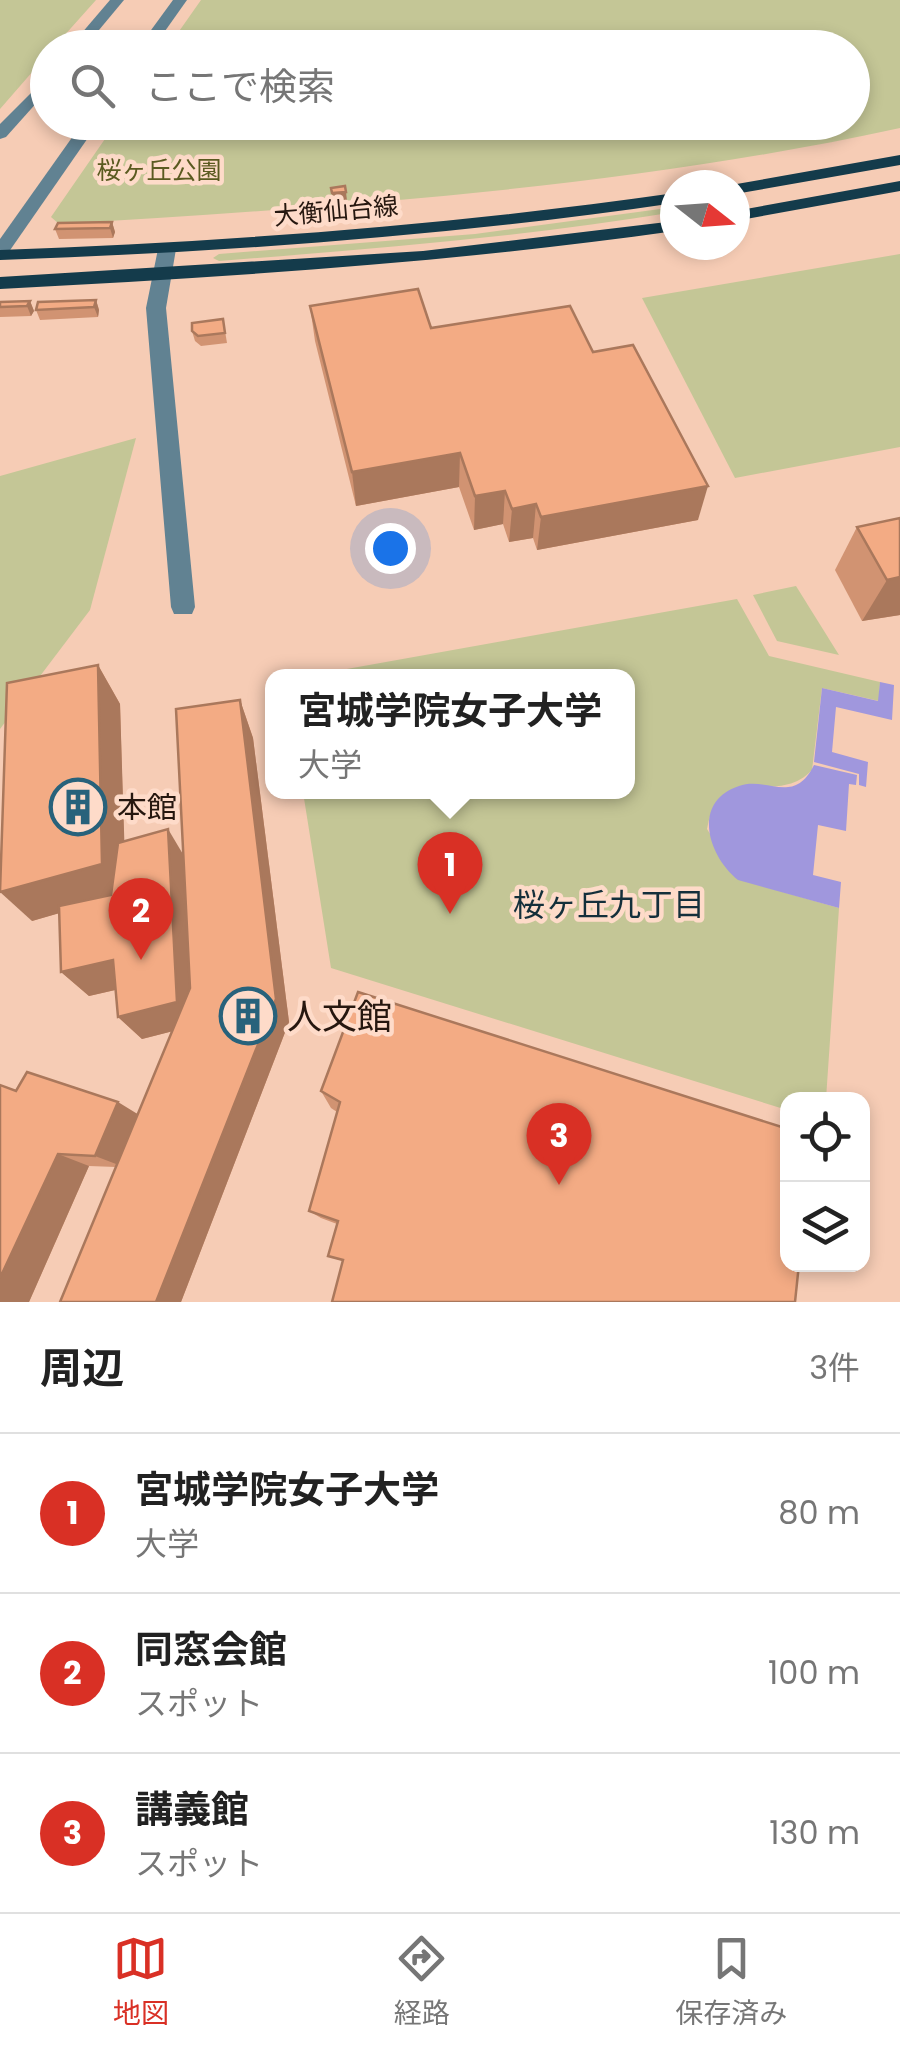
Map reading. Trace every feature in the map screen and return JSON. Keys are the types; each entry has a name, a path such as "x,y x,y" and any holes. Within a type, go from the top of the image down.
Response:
{"main road":[{"path":"750,185 900,160"},
{"path":"750,213 900,186"},
{"name":"大衡仙台線","path":"0,254 167,248 463,225 660,200"},
{"name":"大衡仙台線","path":"0,282 162,275 520,246 660,228"}],"street":[{"path":"91,30 117,0"},
{"path":"158,30 180,0"},
{"path":"0,134 30,100"},
{"path":"0,254 78,140"},
{"path":"167,248 157,321 183,607"}],"green space":[{"path":"0,0 96,0 69,30 30,30 30,75 0,109"},
{"name":"桜ヶ丘公園","path":"201,0 900,0 900,128 870,134 870,30 180,30"},
{"name":"桜ヶ丘公園","path":"104,140 841,140 692,166 481,192 59,224 51,217"},
{"path":"660,209 660,214 504,235 219,261 213,258 219,254 475,234"},
{"path":"900,254 900,447 735,478 642,298"},
{"path":"136,438 90,610 0,729 0,476"},
{"path":"796,586 839,655 777,641 753,595"},
{"path":"737,599 769,656 880,682 879,701 822,688 812,770 798,781 782,786 736,789 724,795 714,807 707,829 738,879 839,908 826,1092 780,1092 780,1108 331,968 304,799 635,799 635,669 347,669"}],"shaded area":[{"path":"880,682 894,685 892,720 836,707 832,752 868,762 866,787 859,785 859,774 814,762 822,688 878,701"},
{"path":"814,765 857,775 856,785 849,784 846,831 818,825 813,875 841,882 839,908 738,880 719,857 709,830 714,804 724,794 749,784 789,787 806,777"}],"building":[{"path":"345,186 346,192 332,193 331,188"},
{"path":"112,222 110,228 55,229 58,223"},
{"path":"418,289 431,328 570,306 593,352 633,345 708,486 541,517 536,504 512,509 505,491 475,496 460,453 352,472 310,306"},
{"path":"96,300 94,307 36,310 38,302"},
{"path":"30,301 27,306 0,307 0,302"},
{"path":"223,319 225,333 198,336 192,331 192,323"},
{"path":"900,518 900,577 887,580 857,527"},
{"path":"98,665 102,864 0,892 7,683"},
{"name":"人文館","path":"240,700 276,999 156,1302 60,1302 190,988 176,709"},
{"path":"168,829 177,1002 118,1017 113,960 61,972 59,906 111,895 118,843"},
{"path":"358,992 780,1126 780,1272 798,1272 795,1302 332,1302 343,1260 328,1256 338,1221 309,1211 340,1102 321,1091"},
{"path":"27,1072 118,1102 95,1156 58,1154 0,1278 0,1085 16,1091"}],"place":[{"name":"本館","path":"78,807"},
{"name":"宮城学院女子大学","path":"450,914"},
{"name":"同窓会館","path":"141,960"},
{"name":"人文館","path":"248,1016"},
{"name":"講義館","path":"559,1185"}],"district":[{"name":"桜ヶ丘九丁目","path":"609,904"}]}
